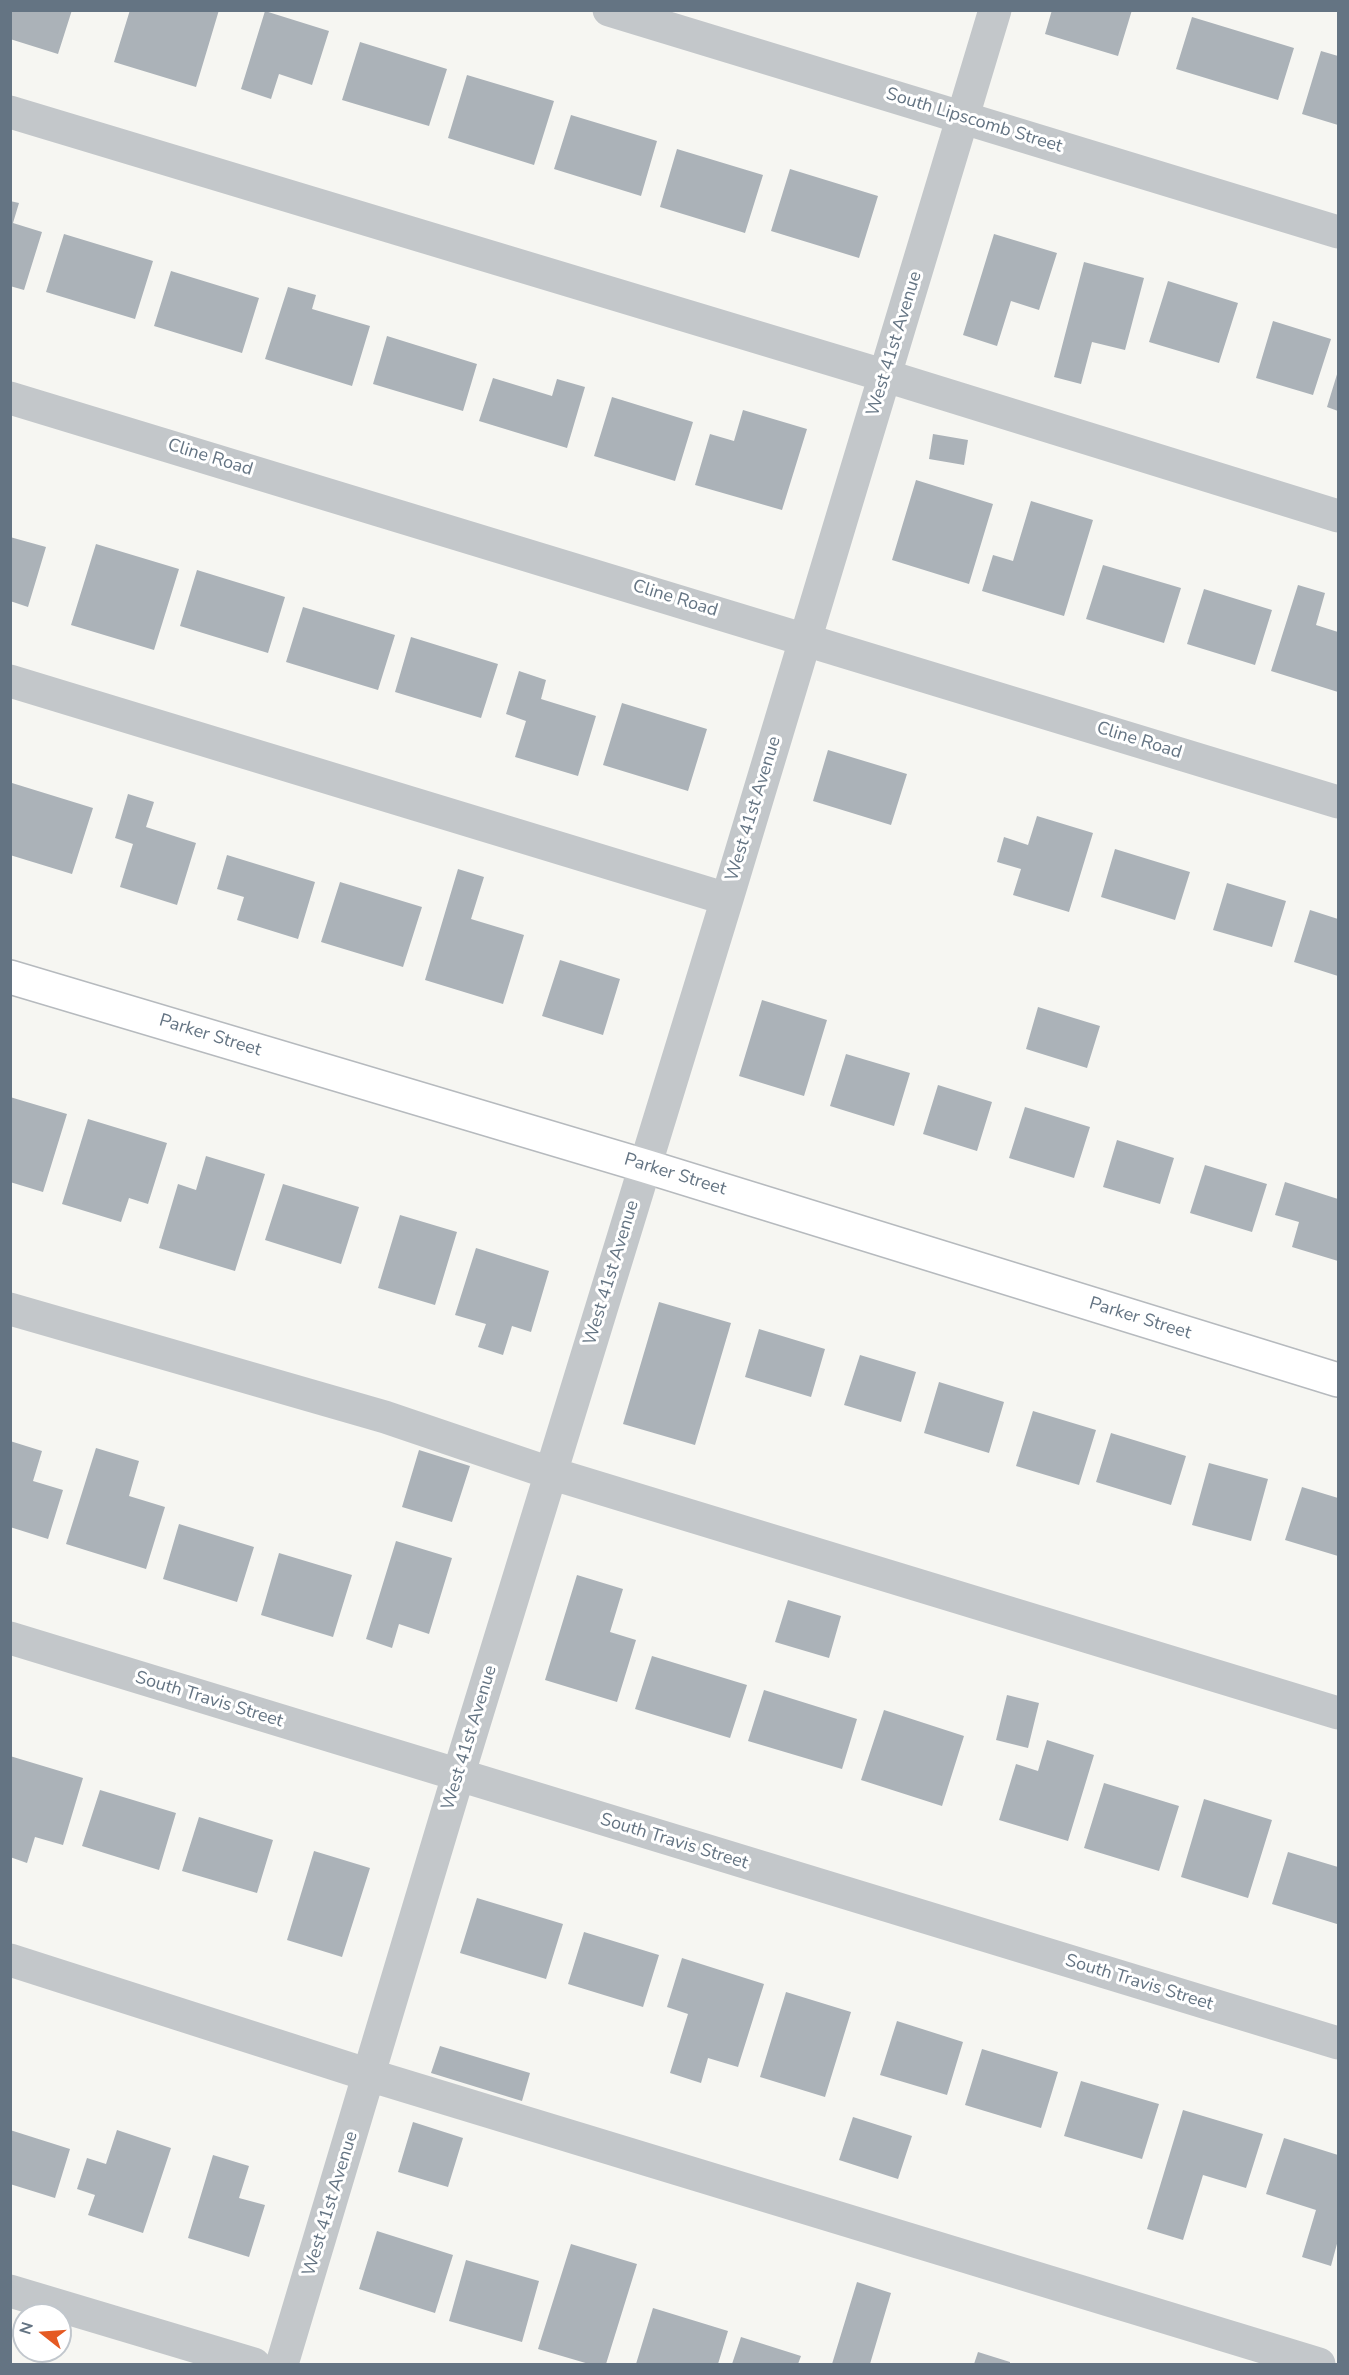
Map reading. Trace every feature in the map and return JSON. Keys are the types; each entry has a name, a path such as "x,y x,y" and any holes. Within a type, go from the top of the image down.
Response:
{"main road":[{"name":"Parker Street","path":"10,977 645,1166 1338,1380"}],"street":[{"name":"South Lipscomb Street","path":"609,10 1338,232"},
{"name":"West 41st Avenue","path":"282,2364 995,10"},
{"path":"10,112 886,376 1338,516"},
{"name":"Cline Road","path":"10,398 1338,802"},
{"path":"10,681 727,899"},
{"path":"10,1309 385,1417 550,1473 1338,1713"},
{"name":"South Travis Street","path":"10,1638 1338,2043"},
{"path":"10,1960 369,2075 1319,2364"},
{"path":"10,2291 254,2364"}],"building":[{"path":"10,10 72,10 58,54 10,39"},
{"path":"130,10 219,10 196,87 114,62"},
{"path":"1052,10 1132,10 1118,56 1045,34"},
{"path":"265,11 329,31 312,85 279,74 271,99 241,89"},
{"path":"1192,17 1294,48 1278,100 1176,69"},
{"path":"360,42 447,69 429,126 342,100"},
{"path":"1321,51 1338,56 1338,125 1302,114"},
{"path":"467,75 554,101 534,165 448,138"},
{"path":"571,115 657,141 641,196 554,169"},
{"path":"677,149 763,175 745,233 660,207"},
{"path":"790,169 878,196 859,258 771,231"},
{"path":"10,201 19,203 13,223 42,232 24,290 10,286"},
{"path":"64,234 153,261 135,319 46,292"},
{"path":"994,234 1057,253 1039,310 1011,301 997,346 963,335"},
{"path":"1084,262 1144,278 1125,350 1092,342 1081,384 1054,377"},
{"path":"171,271 259,298 242,353 154,326"},
{"path":"1168,281 1238,303 1219,363 1149,342"},
{"path":"288,287 316,295 312,309 370,326 352,386 265,359"},
{"path":"1273,321 1331,339 1313,395 1256,378"},
{"path":"387,336 477,364 463,411 373,384"},
{"path":"1338,371 1338,411 1327,407"},
{"path":"493,378 552,396 557,379 585,387 567,448 479,421"},
{"path":"612,397 693,422 675,481 594,456"},
{"path":"743,410 807,429 782,510 695,485 710,434 734,441"},
{"path":"933,434 968,440 964,465 929,459"},
{"path":"916,480 993,504 969,584 892,560"},
{"path":"1031,501 1093,520 1064,616 982,591 993,555 1013,561"},
{"path":"10,537 46,547 28,607 10,601"},
{"path":"96,544 179,569 154,650 71,625"},
{"path":"1103,565 1181,588 1164,643 1086,619"},
{"path":"197,570 285,597 268,653 180,626"},
{"path":"1298,585 1325,593 1316,625 1338,632 1338,692 1271,671"},
{"path":"1204,589 1272,610 1255,665 1187,644"},
{"path":"303,607 395,635 378,690 286,662"},
{"path":"411,637 498,664 481,718 395,692"},
{"path":"519,671 546,680 541,699 596,716 578,776 515,757 526,721 506,714"},
{"path":"622,703 707,729 688,791 603,765"},
{"path":"828,750 907,774 891,825 813,801"},
{"path":"12,783 93,808 72,874 10,855"},
{"path":"128,794 154,802 146,827 196,843 177,905 120,887 133,844 115,838"},
{"path":"1037,816 1093,833 1069,912 1013,895 1021,869 997,862 1004,837 1028,845"},
{"path":"1115,849 1190,872 1175,920 1101,897"},
{"path":"227,855 315,882 298,939 237,920 244,897 217,889"},
{"path":"458,869 484,877 471,919 524,935 503,1004 425,980"},
{"path":"340,882 422,907 403,967 321,942"},
{"path":"1227,883 1286,901 1272,947 1213,930"},
{"path":"1310,910 1338,919 1338,976 1294,962"},
{"path":"560,960 620,979 603,1035 542,1016"},
{"path":"762,1000 827,1020 804,1096 739,1076"},
{"path":"1038,1007 1100,1026 1087,1068 1026,1049"},
{"path":"846,1054 910,1073 894,1126 830,1106"},
{"path":"938,1085 992,1102 977,1151 923,1134"},
{"path":"10,1097 67,1114 43,1192 10,1182"},
{"path":"1025,1107 1090,1127 1074,1178 1009,1158"},
{"path":"88,1119 167,1143 148,1204 129,1198 121,1222 62,1204"},
{"path":"1117,1140 1174,1158 1160,1204 1103,1187"},
{"path":"206,1156 265,1174 235,1271 159,1248 178,1184 196,1190"},
{"path":"1205,1165 1267,1184 1252,1232 1190,1213"},
{"path":"1285,1182 1338,1199 1338,1261 1292,1247 1299,1222 1275,1215"},
{"path":"283,1184 359,1207 341,1264 265,1240"},
{"path":"400,1215 457,1232 435,1305 378,1288"},
{"path":"476,1248 549,1271 531,1332 512,1326 503,1355 478,1347 486,1324 455,1315"},
{"path":"659,1302 731,1323 695,1445 623,1424"},
{"path":"759,1329 825,1349 811,1397 745,1377"},
{"path":"860,1355 916,1372 901,1422 844,1405"},
{"path":"939,1382 1004,1402 989,1453 924,1433"},
{"path":"1033,1411 1096,1430 1079,1485 1016,1466"},
{"path":"1111,1433 1186,1456 1171,1505 1096,1482"},
{"path":"10,1441 42,1451 33,1481 63,1490 48,1539 10,1527"},
{"path":"96,1448 139,1461 129,1496 165,1507 146,1569 66,1544"},
{"path":"419,1450 470,1466 452,1522 402,1507"},
{"path":"1209,1463 1268,1479 1251,1541 1192,1525"},
{"path":"1302,1487 1338,1498 1338,1556 1285,1540"},
{"path":"179,1524 254,1547 237,1602 163,1579"},
{"path":"396,1541 452,1558 429,1634 399,1624 392,1648 366,1639"},
{"path":"279,1553 352,1575 333,1637 261,1615"},
{"path":"577,1575 623,1589 610,1632 636,1640 617,1702 545,1680"},
{"path":"788,1600 841,1616 829,1658 775,1642"},
{"path":"652,1656 747,1685 730,1738 635,1709"},
{"path":"764,1690 857,1719 842,1769 748,1741"},
{"path":"1007,1695 1039,1703 1028,1748 996,1740"},
{"path":"884,1710 964,1736 942,1806 861,1780"},
{"path":"1047,1740 1094,1755 1068,1841 999,1820 1016,1764 1038,1771"},
{"path":"10,1756 83,1778 63,1845 35,1837 27,1863 10,1857"},
{"path":"1104,1783 1179,1806 1159,1871 1084,1848"},
{"path":"100,1790 176,1813 159,1870 82,1846"},
{"path":"1204,1799 1272,1820 1248,1898 1181,1877"},
{"path":"199,1817 273,1840 257,1893 182,1871"},
{"path":"314,1851 370,1868 342,1957 287,1940"},
{"path":"1288,1852 1338,1867 1337,1924 1272,1904"},
{"path":"477,1898 563,1924 546,1979 460,1953"},
{"path":"584,1932 659,1955 643,2007 568,1984"},
{"path":"682,1958 764,1984 738,2067 708,2058 701,2083 670,2073 688,2014 667,2007"},
{"path":"786,1992 851,2012 825,2097 760,2077"},
{"path":"897,2021 963,2042 947,2095 880,2075"},
{"path":"440,2046 530,2073 522,2101 431,2073"},
{"path":"982,2049 1058,2072 1041,2128 965,2105"},
{"path":"1081,2081 1159,2104 1142,2159 1064,2136"},
{"path":"1183,2110 1263,2134 1246,2188 1203,2175 1183,2240 1147,2229"},
{"path":"853,2117 912,2136 898,2179 839,2160"},
{"path":"413,2122 463,2138 448,2187 398,2172"},
{"path":"10,2130 70,2149 55,2198 10,2184"},
{"path":"117,2130 171,2148 143,2233 88,2215 95,2195 77,2189 87,2158 106,2164"},
{"path":"1284,2138 1338,2155 1338,2240 1331,2266 1302,2257 1316,2210 1266,2194"},
{"path":"213,2155 249,2166 239,2198 265,2205 249,2257 188,2238"},
{"path":"377,2231 453,2255 435,2313 359,2289"},
{"path":"571,2244 637,2264 606,2364 589,2364 538,2349"},
{"path":"466,2260 539,2281 522,2342 449,2321"},
{"path":"857,2282 891,2293 870,2364 832,2364"},
{"path":"653,2308 728,2331 718,2364 636,2364"},
{"path":"741,2337 801,2356 798,2364 732,2364"},
{"path":"978,2352 1010,2362 1010,2364 974,2364"}]}
